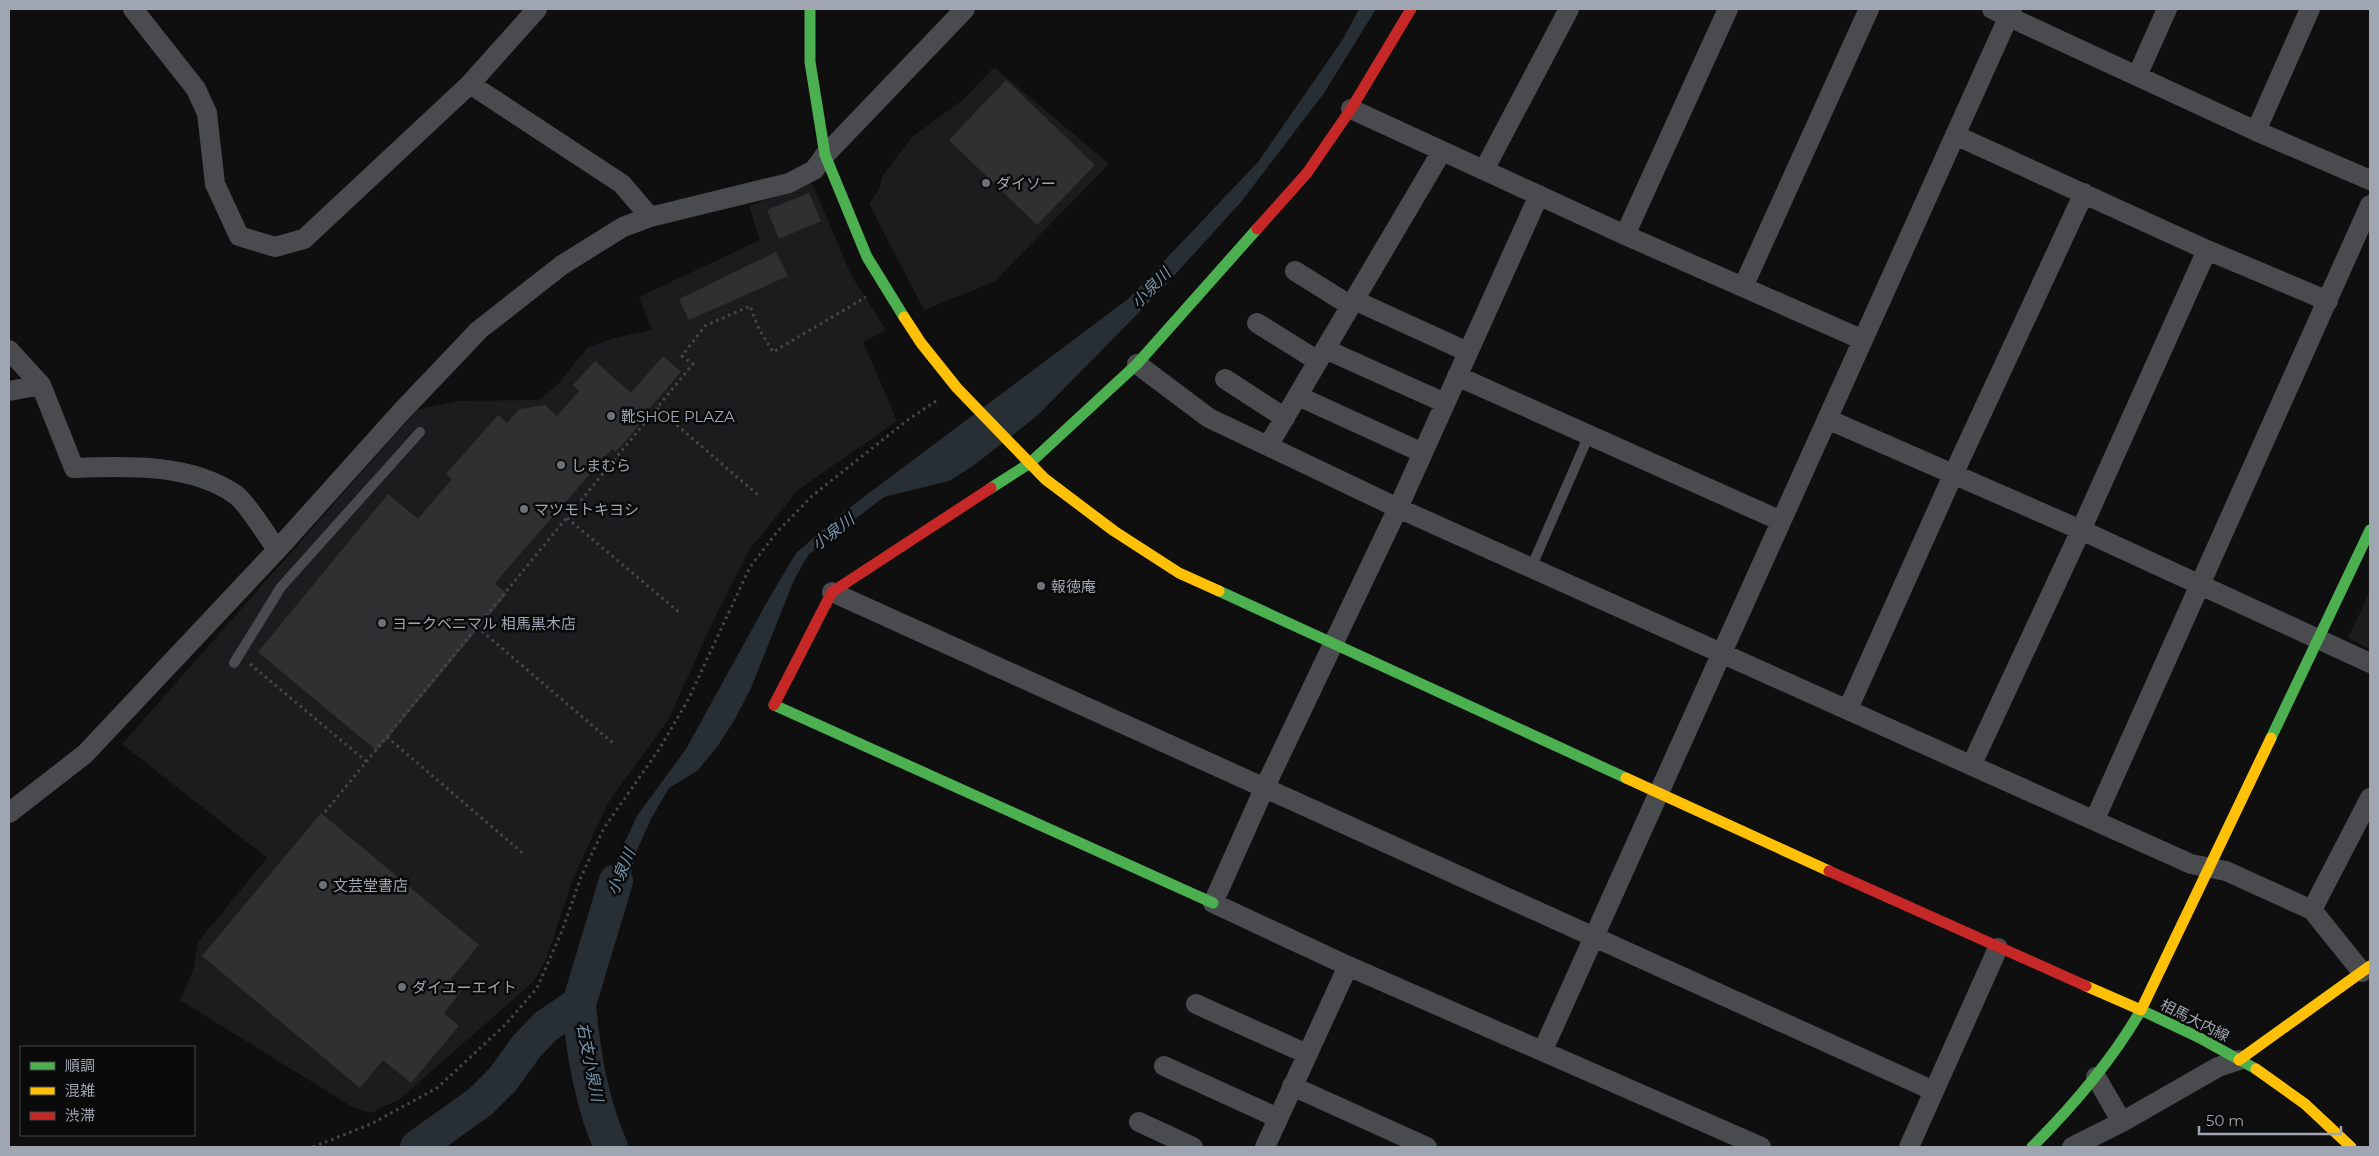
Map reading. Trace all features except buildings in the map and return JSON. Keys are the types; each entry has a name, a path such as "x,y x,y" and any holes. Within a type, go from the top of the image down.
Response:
{"street":[{"path":"133,9 196,89 207,113 215,184 239,236 275,247 304,239 470,84 537,9"},
{"path":"810,9 810,62 825,155 867,257 921,343 957,388 1052,485 1114,531 1179,573 1332,645 1659,792 1998,948 2141,1010 2370,530"},
{"path":"9,813 85,754 277,550 479,330 562,265 624,227 650,217 789,183 814,170 825,155 965,9"},
{"path":"1410,9 1351,109 1307,173 1137,364 1030,463 832,592 774,705 1348,966 1761,1147"},
{"path":"1484,170 1569,9"},
{"path":"1625,235 1728,9"},
{"path":"1743,287 1869,9"},
{"path":"2137,76 2167,9"},
{"path":"2256,131 2310,9"},
{"path":"1543,1050 1955,135 2004,11 2137,76 2256,131 2370,180"},
{"path":"470,84 622,184 650,217"},
{"path":"1351,109 1625,235 1863,340"},
{"path":"1955,135 2207,250 2328,301"},
{"path":"1268,446 1442,151"},
{"path":"1848,709 1953,475 2084,193"},
{"path":"1213,903 1264,789 1398,508 1538,195"},
{"path":"2095,819 2370,205"},
{"path":"1972,764 2081,530 2207,250"},
{"path":"1295,270 1353,303 1468,352"},
{"path":"1257,324 1322,355 1445,403"},
{"path":"9,350 41,386 74,468 130,466 192,473 237,495 277,550"},
{"path":"1137,364 1209,418 1398,508 1721,654 2095,819 2191,864 2226,871 2312,910 2366,969 2239,1060 2218,1067 2122,1122 2072,1147"},
{"path":"1457,376 1781,522"},
{"path":"1225,379 1285,418"},
{"path":"9,390 41,386"},
{"path":"1298,396 1422,453"},
{"path":"1827,419 2081,530 2370,663"},
{"path":"832,592 1934,1091"},
{"path":"2312,910 2370,798"},
{"path":"1909,1147 1998,948"},
{"path":"1265,1147 1348,966"},
{"path":"1196,1004 1307,1054"},
{"name":"相馬大内線","path":"2032,1147 2063,1117 2096,1077 2125,1040 2141,1010 2200,1038 2287,1090 2329,1122 2351,1147"},
{"path":"1164,1066 1278,1118"},
{"path":"2096,1077 2122,1122"},
{"path":"1292,1086 1427,1147"},
{"path":"1139,1122 1193,1147"}],"lane":[{"path":"236,659 281,587 420,432"},
{"path":"1531,568 1589,435"}],"path":[{"path":"325,812 693,364 682,356 705,326 750,306 759,329 773,352 869,296"},
{"path":"313,1147 371,1124 437,1088 506,1024 537,988 562,931 581,876 604,828 660,748 688,700 750,567 777,532 812,496 909,419 957,388"},
{"path":"657,408 758,495"},
{"path":"567,518 680,613"},
{"path":"477,627 614,744"},
{"path":"236,659 367,762"},
{"path":"387,737 525,855"}],"shaded area":[{"name":"ダイソー","path":"994,67 1109,164 994,282 924,310 869,204 879,190 883,175 912,137 964,99"},
{"path":"812,183 851,275 886,330 863,342 897,421 798,490 750,549 716,615 668,720 608,803 573,879 546,959 534,981 400,1099 371,1113 354,1108 180,1000 193,970 198,942 267,858 122,744 417,410 457,401 539,400 559,383 588,347 618,337 652,330 639,297 760,240 749,206"},
{"path":"2370,591 2370,649 2348,638"}],"water":[{"path":"1359,9 1376,9 1324,93 1241,202 1161,290 1038,415 973,466 949,481 884,497 808,555 794,580 751,688 735,719 717,747 697,771 669,788 652,817 637,850 616,934 590,917 637,816 686,749 796,553 841,514 1128,299 1258,162 1343,39"}],"waterway":[{"name":"小泉川","path":"417,1147 480,1102 503,1079 526,1047 546,1026 579,1004 616,881"},
{"name":"右支小泉川","path":"579,1004 583,1041 593,1095 611,1147"}],"traffic: fast":[{"path":"810,9 810,62 825,155 867,257 904,317"},
{"path":"991,488 1030,463 1137,364 1257,229"},
{"path":"2271,738 2370,530"},
{"path":"1219,591 1626,778"},
{"path":"774,705 1213,903"},
{"path":"2032,1147 2091,1082 2141,1010 2198,1037 2256,1069"}],"traffic: slow":[{"path":"904,317 921,343 957,388 1045,479 1114,531 1179,573 1219,591"},
{"path":"2086,986 2141,1010 2271,738"},
{"path":"1626,778 1829,871"},
{"path":"2239,1060 2370,966"},
{"path":"2256,1069 2305,1104 2351,1147"}],"traffic: jam":[{"path":"1257,229 1307,173 1351,109 1411,9"},
{"path":"774,705 832,592 991,488"},
{"path":"1829,871 2086,986"}],"place":[{"name":"ダイソー","path":"986,183"},
{"name":"靴SHOE PLAZA","path":"611,416"},
{"name":"しまむら","path":"561,465"},
{"name":"マツモトキヨシ","path":"524,509"},
{"name":"報徳庵","path":"1041,586"},
{"name":"ヨークベニマル 相馬黒木店","path":"382,623"},
{"name":"文芸堂書店","path":"323,885"},
{"name":"ダイユーエイト","path":"402,987"}]}
